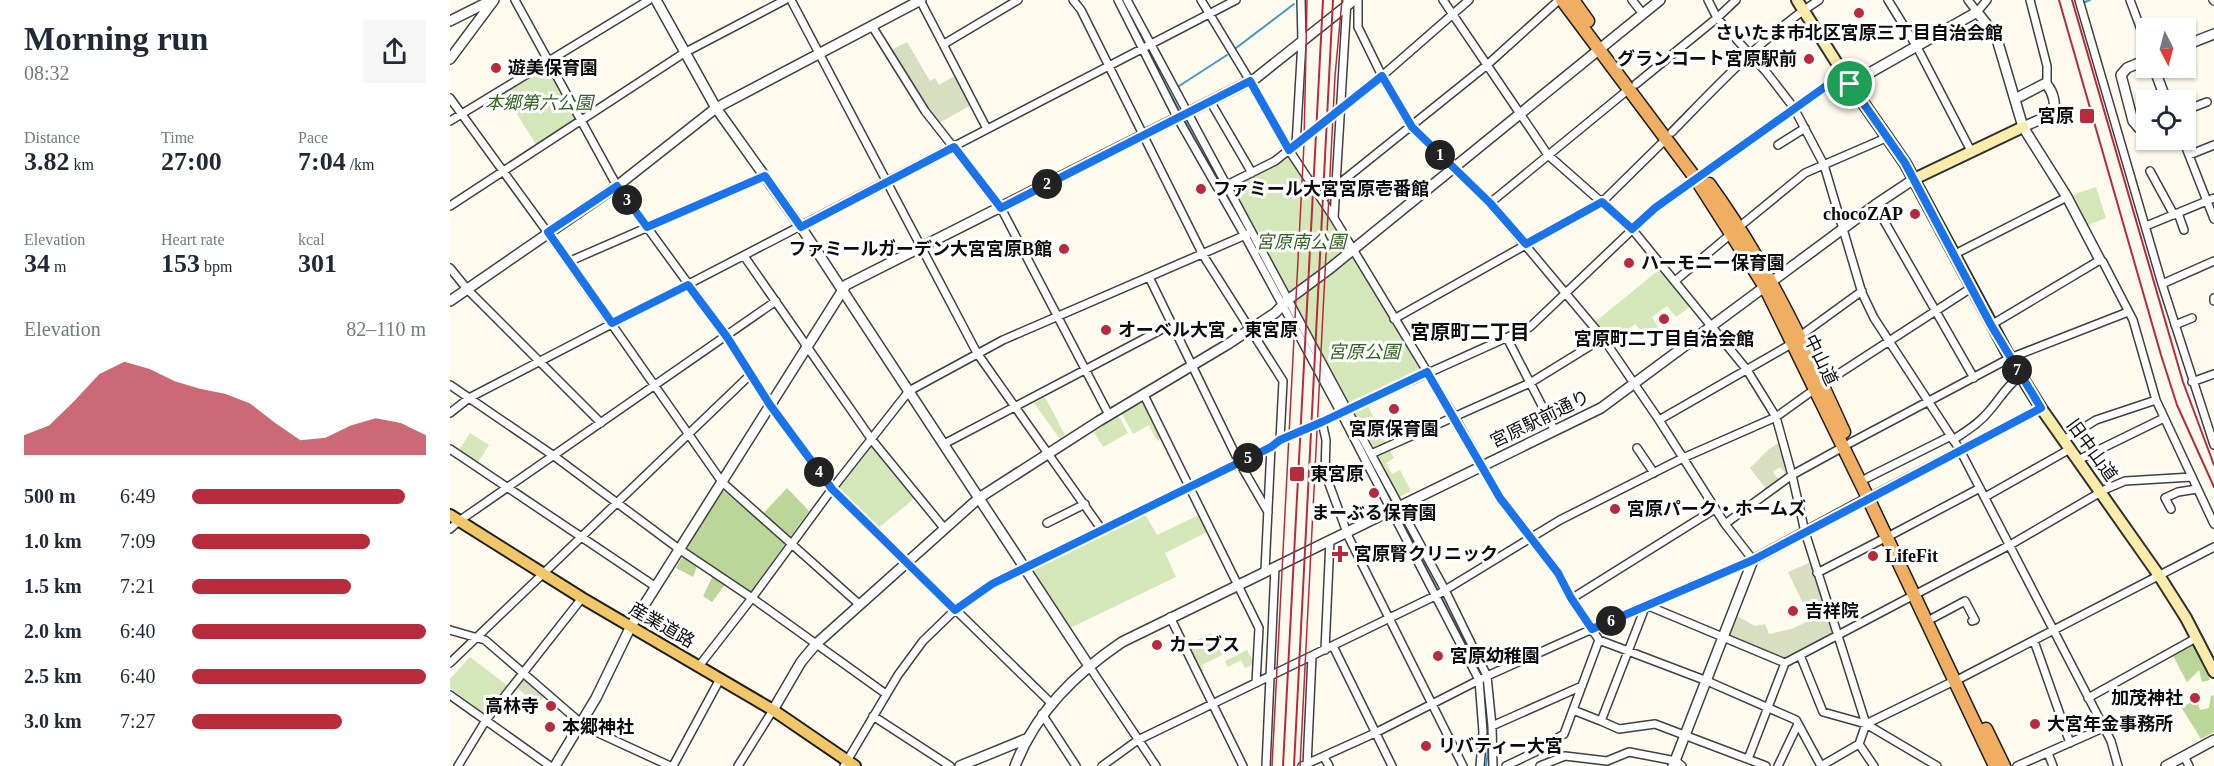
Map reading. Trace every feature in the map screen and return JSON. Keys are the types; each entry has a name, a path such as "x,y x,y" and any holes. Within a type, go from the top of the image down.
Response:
{"highway":[{"name":"中山道","path":"1560,0 1603,47"},
{"name":"中山道","path":"1573,0 1603,47 1700,177 1736,230 1768,285 1958,679 2004,766"},
{"name":"中山道","path":"1846,445 1867,478 1871,497"},
{"name":"中山道","path":"1917,593 1933,618 1995,766"}],"main road":[{"name":"旧中山道","path":"1797,0 1843,74 1888,137 1914,179 1953,255 2020,375 2160,577 2212,665"},
{"name":"宮原駅前通り","path":"1914,179 2023,127"},
{"name":"産業道路","path":"454,518 582,598 773,710 849,764"}],"street":[{"path":"450,21 482,2 493,0"},
{"path":"450,59 493,0"},
{"path":"515,0 617,186 727,337 770,405 832,489 1051,703"},
{"path":"450,121 649,0"},
{"path":"656,0 716,108 801,227 1156,766"},
{"path":"450,206 684,53 785,0"},
{"path":"791,0 977,353 1102,530"},
{"path":"450,300 617,186 716,108 920,0 987,129"},
{"path":"944,44 1018,0"},
{"path":"1073,0 1081,10 1203,255 1283,381 1280,440"},
{"path":"1118,0 1147,47 1249,234 1441,593 1483,678 1492,726 1493,766"},
{"path":"1127,0 1147,47"},
{"path":"1201,0 1289,150 1334,218 1454,416 1500,498 1558,573 1571,598 1599,640 1707,681 1796,720 1821,766 1859,744 1866,724 1817,573 1776,417 1747,370 1632,229 1548,155 1443,0"},
{"path":"450,413 469,398 1236,0"},
{"path":"1296,145 1302,41 1301,0"},
{"path":"555,766 605,682 632,626 846,285 1250,81 1346,4 1356,0 1358,27 1382,76 1412,127 1490,203 1603,338 1659,420 1725,524 1753,560"},
{"path":"1227,185 1275,161 1296,145 1382,76 1469,0"},
{"path":"1335,187 1487,65 1560,0"},
{"path":"1632,0 1643,14"},
{"path":"738,766 801,663 816,644 979,498 1109,415 1191,367 1286,303 1660,0"},
{"path":"1708,0 1717,18 1767,73 1794,108 1805,128 1824,165 1862,291 1874,318 1960,450 2111,741 2118,766"},
{"path":"1490,203 1736,0"},
{"path":"1394,319 1602,202 1749,53 1803,10 1820,0"},
{"path":"1888,0 1917,46 1971,152"},
{"path":"1968,0 1996,36 2023,127 2067,198 2133,320 2156,400 2214,524"},
{"path":"1850,84 1977,12 1987,0"},
{"path":"2023,127 2050,116 2055,107 2047,85 2047,66 2030,0"},
{"path":"2079,0 2162,284 2214,445"},
{"path":"2130,0 2137,18"},
{"path":"1334,218 1346,4"},
{"path":"872,26 924,110 1001,208 1109,415"},
{"path":"2196,41 2214,33"},
{"path":"2136,64 2127,68 2121,75 2133,121 2136,124"},
{"path":"849,764 886,694 923,641 955,610 992,584 1271,447 1280,440 1530,327 1655,208 1843,74"},
{"path":"2015,99 2042,84 2047,85"},
{"path":"450,98 548,232 722,482 860,605"},
{"path":"1210,101 1252,173"},
{"path":"2196,106 2207,102"},
{"path":"1183,115 1227,185 1249,234"},
{"path":"1778,145 1805,128"},
{"path":"1675,281 1805,174 1888,137"},
{"path":"2189,155 2214,145"},
{"path":"2187,150 2211,200 2214,219"},
{"path":"2150,171 2184,230"},
{"path":"568,262 765,176"},
{"name":"宮原駅前通り","path":"1015,765 1026,739 1051,703 1089,666 1122,642 1601,408 1875,205 1914,179"},
{"path":"1953,255 2067,198"},
{"path":"2146,226 2211,200"},
{"path":"1875,205 1974,378"},
{"path":"699,666 909,391 977,353 1056,316 1249,234"},
{"path":"744,256 872,440 944,528"},
{"path":"1991,325 2100,260"},
{"path":"2162,284 2214,261"},
{"path":"450,268 467,289 602,423"},
{"path":"1149,277 1239,462 1268,512"},
{"path":"1102,766 1138,740 1441,593 1560,520 1683,458 1776,417 1971,288"},
{"path":"1659,420 1796,339 1862,291"},
{"path":"450,529 454,518 508,488 776,301"},
{"path":"1725,524 1792,475 2010,358 2128,312"},
{"path":"2175,325 2192,318"},
{"path":"944,444 1172,324"},
{"path":"1507,338 1555,430"},
{"path":"1371,454 1530,383 1603,338"},
{"path":"2192,382 2214,374"},
{"path":"450,663 750,375"},
{"path":"1867,478 1971,428 1989,412 2006,387 2020,375"},
{"path":"450,385 554,456 679,549 886,694"},
{"path":"1144,395 1259,628 1256,683"},
{"path":"1985,497 2067,444 2096,420 2156,400"},
{"path":"1312,656 1305,765 1375,733 1483,678 1753,560 2041,408"},
{"path":"1344,412 1371,454 1396,508"},
{"path":"2078,460 2164,418"},
{"path":"1322,422 1326,440 1325,473 1346,532 1463,766"},
{"path":"1265,571 1271,447"},
{"path":"1637,448 1654,473"},
{"path":"450,449 656,587"},
{"path":"1748,759 1785,663 2010,546 2125,481 2192,477"},
{"path":"1817,573 1980,488"},
{"path":"2170,509 2165,498 2178,492 2197,489"},
{"path":"1047,523 1085,504"},
{"path":"1571,598 1715,509"},
{"path":"1330,540 1329,648 1392,766"},
{"path":"1866,724 2053,632 2214,547"},
{"path":"1540,766 1565,756 1610,763 1629,752 1677,765 1686,735 1753,560"},
{"path":"1266,766 1275,567"},
{"path":"458,766 486,720 582,598"},
{"path":"1933,618 1965,601 1975,620 1972,621"},
{"path":"1646,605 1785,663"},
{"path":"1601,721 1646,605"},
{"path":"1170,617 1243,766"},
{"path":"450,630 485,640 581,724 671,766 720,679"},
{"path":"2088,698 2196,638"},
{"path":"1506,766 1564,734 1599,640"},
{"path":"2034,641 2070,743"},
{"path":"1800,655 1823,712 1866,724 1937,766"},
{"path":"1480,766 1483,732 1483,678"},
{"path":"1492,726 1582,686"},
{"path":"450,695 550,766"},
{"path":"1573,710 1619,729 1655,724 1766,766"},
{"path":"1042,714 1076,766"},
{"path":"873,716 950,766"},
{"path":"1778,766 1798,723"},
{"path":"2017,766 2103,728"},
{"path":"960,766 1026,739"},
{"path":"2166,766 2214,741"},
{"path":"1859,744 1874,766"},
{"path":"999,751 1011,753 1015,765"},
{"path":"2048,753 2053,766"},
{"path":"2184,756 2189,766"},
{"path":"1324,757 1329,766"}],"green space":[{"path":"907,42 930,81 935,78 939,85 956,75 971,105 939,123 891,50"},
{"name":"本郷第六公園","path":"547,66 576,120 537,146 503,92"},
{"name":"宮原南公園","path":"1290,157 1348,250 1291,294 1232,187"},
{"path":"2096,187 2106,218 2088,225 2073,195"},
{"name":"宮原公園","path":"1353,257 1421,371 1349,405 1294,302"},
{"path":"1660,269 1691,306 1676,317 1667,306 1652,317 1658,327 1646,336 1635,324 1611,343 1595,322"},
{"path":"1045,397 1065,435 1060,439 1034,403"},
{"path":"1141,403 1161,439 1157,441 1149,425 1133,434 1122,414"},
{"path":"1367,404 1386,444 1374,449 1371,448 1352,413"},
{"path":"1117,417 1120,418 1128,433 1103,447 1094,432"},
{"path":"470,433 489,445 477,464 458,452"},
{"path":"1780,442 1787,471 1786,474 1780,467 1773,472 1779,480 1766,489 1750,468 1769,449"},
{"path":"872,444 915,498 877,529 836,490"},
{"path":"1388,447 1394,458 1386,463 1392,474 1400,470 1411,491 1397,498 1376,457 1377,453"},
{"path":"787,488 809,511 750,592 730,578 712,602 703,596 713,576 697,566 693,577 676,568 721,489 758,519"},
{"path":"1145,514 1157,535 1199,515 1207,532 1165,553 1176,577 1070,628 1029,568"},
{"path":"1811,562 1833,633 1831,636 1786,660 1728,638 1737,616 1755,626 1765,624 1769,634 1791,629 1811,620 1788,572"},
{"path":"1211,633 1222,655 1202,665 1204,671 1199,671 1187,645"},
{"path":"2191,643 2210,680 2202,682 2199,670 2187,682 2172,654"},
{"path":"1247,650 1255,664 1254,668 1252,665 1245,668 1241,660 1228,667 1225,661"},
{"path":"470,657 508,686 485,714 450,688 450,679"},
{"path":"524,676 546,695 537,705 515,686"},
{"path":"2214,695 2214,732 2201,739 2181,707 2197,700 2200,710 2209,708 2211,696"}],"waterway":[{"path":"2085,2 2090,0"},
{"path":"1236,48 1294,4"},
{"path":"1176,88 1227,55"},
{"path":"1157,69 1180,112"},
{"path":"1183,117 1224,193"},
{"path":"1344,411 1395,507"},
{"path":"1397,512 1484,679 1489,737"},
{"path":"1486,766 1489,743"}],"tram line":[{"path":"1272,766 1304,143 1307,0"},
{"path":"1300,766 1335,76 1342,0"}],"railway":[{"path":"1283,766 1323,0"},
{"path":"1294,766 1333,0"},
{"path":"2059,0 2161,355 2177,405 2214,487"},
{"path":"2072,0 2183,382 2214,465"}],"place":[{"name":"さいたま市北区宮原三丁目自治会館","path":"1859,13"},
{"name":"グランコート宮原駅前","path":"1809,59"},
{"name":"遊美保育園","path":"496,68"},
{"name":"宮原","path":"2087,116"},
{"name":"ファミール大宮宮原壱番館","path":"1201,189"},
{"name":"chocoZAP","path":"1915,214"},
{"name":"ファミールガーデン大宮宮原B館","path":"1064,249"},
{"name":"ハーモニー保育園","path":"1629,263"},
{"name":"宮原町二丁目自治会館","path":"1664,319"},
{"name":"オーベル大宮・東宮原","path":"1106,330"},
{"name":"宮原保育園","path":"1394,409"},
{"name":"東宮原","path":"1297,474"},
{"name":"まーぶる保育園","path":"1374,493"},
{"name":"宮原パーク・ホームズ","path":"1615,509"},
{"name":"宮原腎クリニック","path":"1340,554"},
{"name":"LifeFit","path":"1873,556"},
{"name":"吉祥院","path":"1793,611"},
{"name":"カーブス","path":"1157,645"},
{"name":"宮原幼稚園","path":"1438,656"},
{"name":"加茂神社","path":"2195,698"},
{"name":"高林寺","path":"551,706"},
{"name":"大宮年金事務所","path":"2035,724"},
{"name":"本郷神社","path":"550,727"},
{"name":"リバティー大宮","path":"1426,746"}],"district":[{"name":"宮原町二丁目","path":"1470,332"}],"route":[{"path":"1843,74 1850,84 1905,163 1991,325 2041,408 1753,560 1592,629 1571,598 1558,573 1500,498 1427,372 1280,440 1271,447 992,584 955,610 832,489 770,405 727,337 688,285 612,323 548,232 617,186 647,227 765,176 801,227 954,147 1001,208 1250,81 1289,150 1382,76 1412,127 1490,203 1526,244 1602,202 1632,229 1655,208 1843,74"}]}
